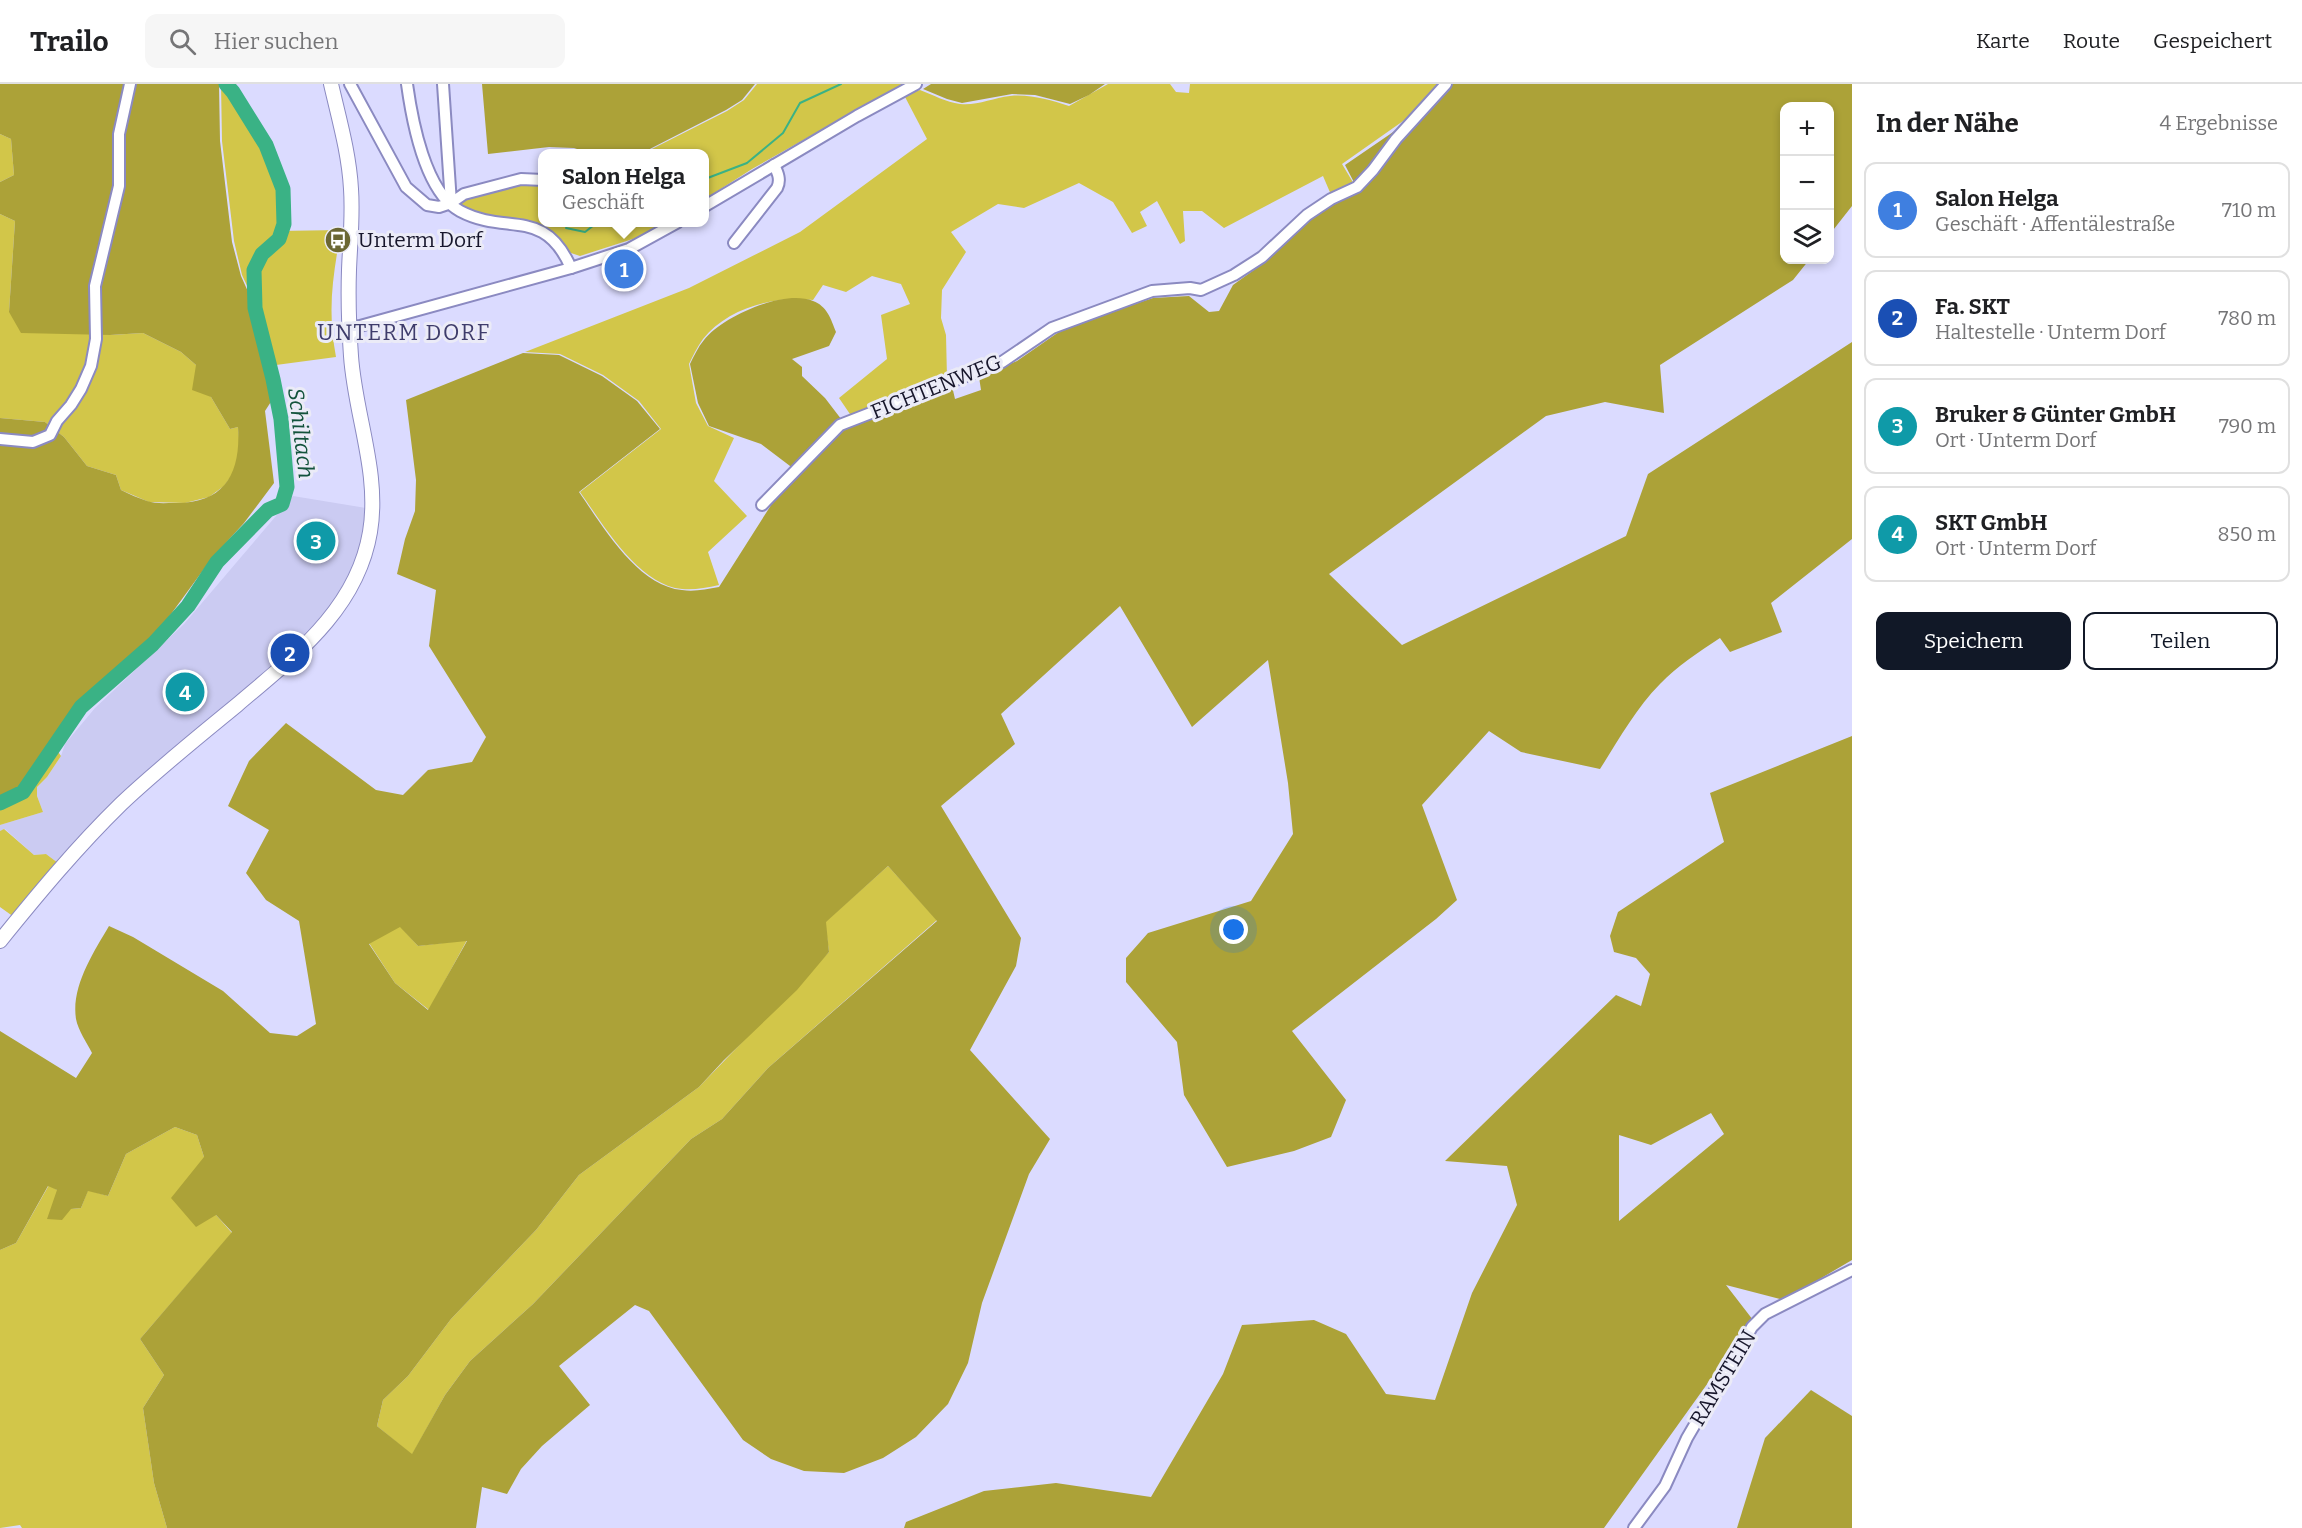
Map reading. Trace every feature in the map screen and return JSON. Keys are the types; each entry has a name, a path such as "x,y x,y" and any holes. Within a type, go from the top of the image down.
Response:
{"main road":[{"path":"0,941 47,882 120,806 300,652 343,603 365,557 373,515 367,449 352,367 349,327 351,189 345,144 331,84"}],"street":[{"path":"0,440 33,442 50,435 57,420 76,397 91,366 96,339 95,286 119,186 119,134 130,84"},
{"path":"350,84 406,187 428,205 440,207 464,194 521,179 538,180"},
{"path":"407,84 418,140 443,195 460,211 496,222 529,226 544,232 564,252 571,268"},
{"path":"443,84 451,203"},
{"path":"709,204 916,84"},
{"name":"FICHTENWEG","path":"762,505 840,425 1002,362 1052,328 1152,291 1190,288 1201,290 1234,275 1262,257 1307,215 1331,199 1357,187 1396,139 1446,84"},
{"path":"734,243 780,184 774,165"},
{"path":"349,327 360,326 571,268 628,249 669,227"},
{"name":"RAMSTEIN","path":"1634,1528 1665,1486 1687,1438 1752,1327 1765,1314 1852,1270"}],"shaded area":[{"path":"0,84 219,84 220,141 232,242 241,276 262,323 274,369 274,397 265,411 274,483 244,523 212,558 152,640 83,703 52,743 21,790 0,799 0,418 45,422 64,437 87,466 116,475 121,490 157,503 192,502 217,492 233,472 238,444 238,427 230,429 211,397 192,390 196,365 181,352 143,333 110,335 21,333 9,312 15,221 0,214 0,182 14,175 11,139 0,134"},
{"path":"221,84 234,84 268,156 280,194 281,213 278,231 341,230 332,308 336,357 276,365 264,322 242,275 234,241 222,141"},
{"path":"482,84 755,84 742,100 726,110 650,149 549,147 488,154"},
{"path":"757,84 903,84 752,169 709,196 709,149 652,149 744,100"},
{"path":"931,84 1105,84 1070,104 1035,95 1012,94 962,103 923,89"},
{"path":"1108,84 1170,84 1176,92 1189,93 1190,84 1443,84 1423,107 1342,164 1354,184 1332,197 1323,176 1224,228 1202,211 1183,211 1185,241 1180,244 1157,201 1140,212 1147,226 1132,233 1113,202 1079,183 1024,208 998,204 951,232 966,252 942,290 941,318 946,335 947,378 852,417 839,398 887,359 881,315 910,304 901,284 872,276 846,292 823,285 813,300 768,302 725,319 703,339 689,364 696,403 708,426 734,438 714,481 747,516 708,552 719,585 682,589 666,585 636,565 611,536 580,492 661,429 639,401 603,375 560,354 525,352 689,288 800,232 927,139 904,95 920,90 960,104 978,103 1010,96 1025,96 1069,106"},
{"path":"1450,84 1852,84 1852,206 1834,229 1834,102 1780,102 1780,264 1806,264 1793,280 1660,365 1664,413 1605,402 1546,416 1329,574 1402,645 1626,536 1648,474 1852,342 1852,539 1771,603 1782,632 1730,652 1720,638 1688,660 1651,693 1600,769 1521,752 1489,731 1422,805 1457,900 1436,919 1292,1031 1346,1100 1331,1137 1294,1151 1227,1167 1184,1095 1177,1042 1126,982 1126,958 1148,933 1251,901 1293,834 1288,783 1268,660 1192,727 1120,606 1001,714 1015,744 941,806 1021,938 1016,966 970,1050 1050,1139 1029,1174 982,1303 968,1363 948,1404 916,1437 883,1458 844,1473 804,1471 771,1459 743,1440 649,1311 635,1305 559,1366 590,1405 542,1446 521,1469 507,1494 482,1487 476,1528 167,1528 154,1483 143,1408 164,1375 140,1339 232,1232 216,1215 196,1227 171,1198 204,1157 197,1135 175,1127 126,1154 108,1196 88,1191 81,1208 71,1209 62,1220 47,1219 57,1190 48,1186 16,1243 0,1250 0,1031 76,1078 92,1053 77,1023 75,1007 77,995 96,947 109,926 133,937 223,991 270,1033 297,1036 316,1024 299,921 266,900 246,873 269,830 228,806 249,761 286,723 376,790 403,795 428,770 472,762 486,737 429,646 436,590 397,574 405,539 415,511 416,480 406,400 523,353 559,355 602,376 637,401 660,429 579,492 622,552 650,578 666,586 682,590 719,587 794,469 761,444 709,426 698,403 690,364 704,340 724,323 754,307 786,299 800,298 822,306 828,313 836,332 829,346 792,359 802,367 802,376 825,398 848,428 952,386 955,399 981,390 979,377 1017,361 1066,327 1153,298 1189,296 1209,312 1219,311 1233,285 1258,267 1314,214 1358,190 1345,165 1399,128 1408,135","holes":["888,866 937,921 768,1068 722,1119 691,1139 533,1304 470,1361 445,1395 412,1454 377,1426 383,1400 408,1376 451,1319 536,1230 579,1175 699,1087 797,990 829,952 826,922","400,927 418,946 467,941 428,1010 395,983 369,944"]},
{"path":"0,134 11,139 14,175 0,182"},
{"path":"538,182 538,227 658,227 639,237 580,256 571,253 551,232 482,216 460,207 461,200 503,186"},
{"path":"0,214 15,221 9,312 110,335 143,333 181,352 196,365 230,429 238,427 240,449 235,471 224,486 209,497 185,503 149,502 121,490 116,475 87,466 64,437 45,422 0,418"},
{"path":"293,496 366,508 358,556 336,599 320,619 231,703 154,764 58,863 46,854 34,855 5,829 0,831 0,825 43,812 37,796 37,787 61,756 65,744 95,708 184,624"},
{"path":"1852,736 1852,1260 1784,1300 1726,1285 1753,1320 1604,1528 904,1528 906,1522 984,1491 1056,1483 1151,1497 1223,1374 1242,1325 1314,1320 1346,1334 1386,1394 1435,1400 1472,1293 1517,1205 1507,1166 1445,1161 1616,995 1641,1006 1650,974 1636,958 1614,952 1610,936 1618,912 1724,842 1710,793","holes":["1711,1113 1724,1134 1619,1221 1619,1135 1651,1145"]},
{"path":"52,743 61,756 37,787 37,796 43,812 0,825 0,799 21,790"},
{"path":"4,829 34,855 46,854 58,863 14,917 0,907 0,831"},
{"path":"888,866 937,920 768,1068 722,1119 691,1139 533,1304 470,1361 445,1395 412,1455 377,1426 383,1400 408,1376 451,1319 536,1230 579,1175 699,1087 829,952 825,922"},
{"path":"400,926 418,946 467,940 429,1010 395,983 369,943"},
{"path":"175,1127 197,1135 216,1215 232,1233 140,1339 164,1375 143,1408 154,1483 167,1528 22,1528 20,1525 0,1528 0,1250 16,1243 49,1185 57,1190 71,1209 81,1208 88,1190 108,1196 126,1154"},
{"path":"1811,1390 1852,1416 1852,1528 1737,1528 1765,1438"}],"waterway":[{"name":"Schiltach","path":"0,803 23,792 81,707 153,644 188,606 217,562 268,510 282,504 287,487 281,419 255,308 254,270 262,254 279,239 284,224 283,189 266,145 226,84"},
{"path":"709,177 747,163 783,133 800,103 841,84"},
{"path":"566,228 585,232 592,227"}],"place":[{"name":"Unterm Dorf","path":"338,240"},
{"name":"Salon Helga","path":"624,269"},
{"name":"Bruker & Günter GmbH","path":"316,541"},
{"name":"Fa. SKT","path":"290,653"},
{"name":"SKT GmbH","path":"185,692"}],"district":[{"name":"UNTERM DORF","path":"404,332"}]}
